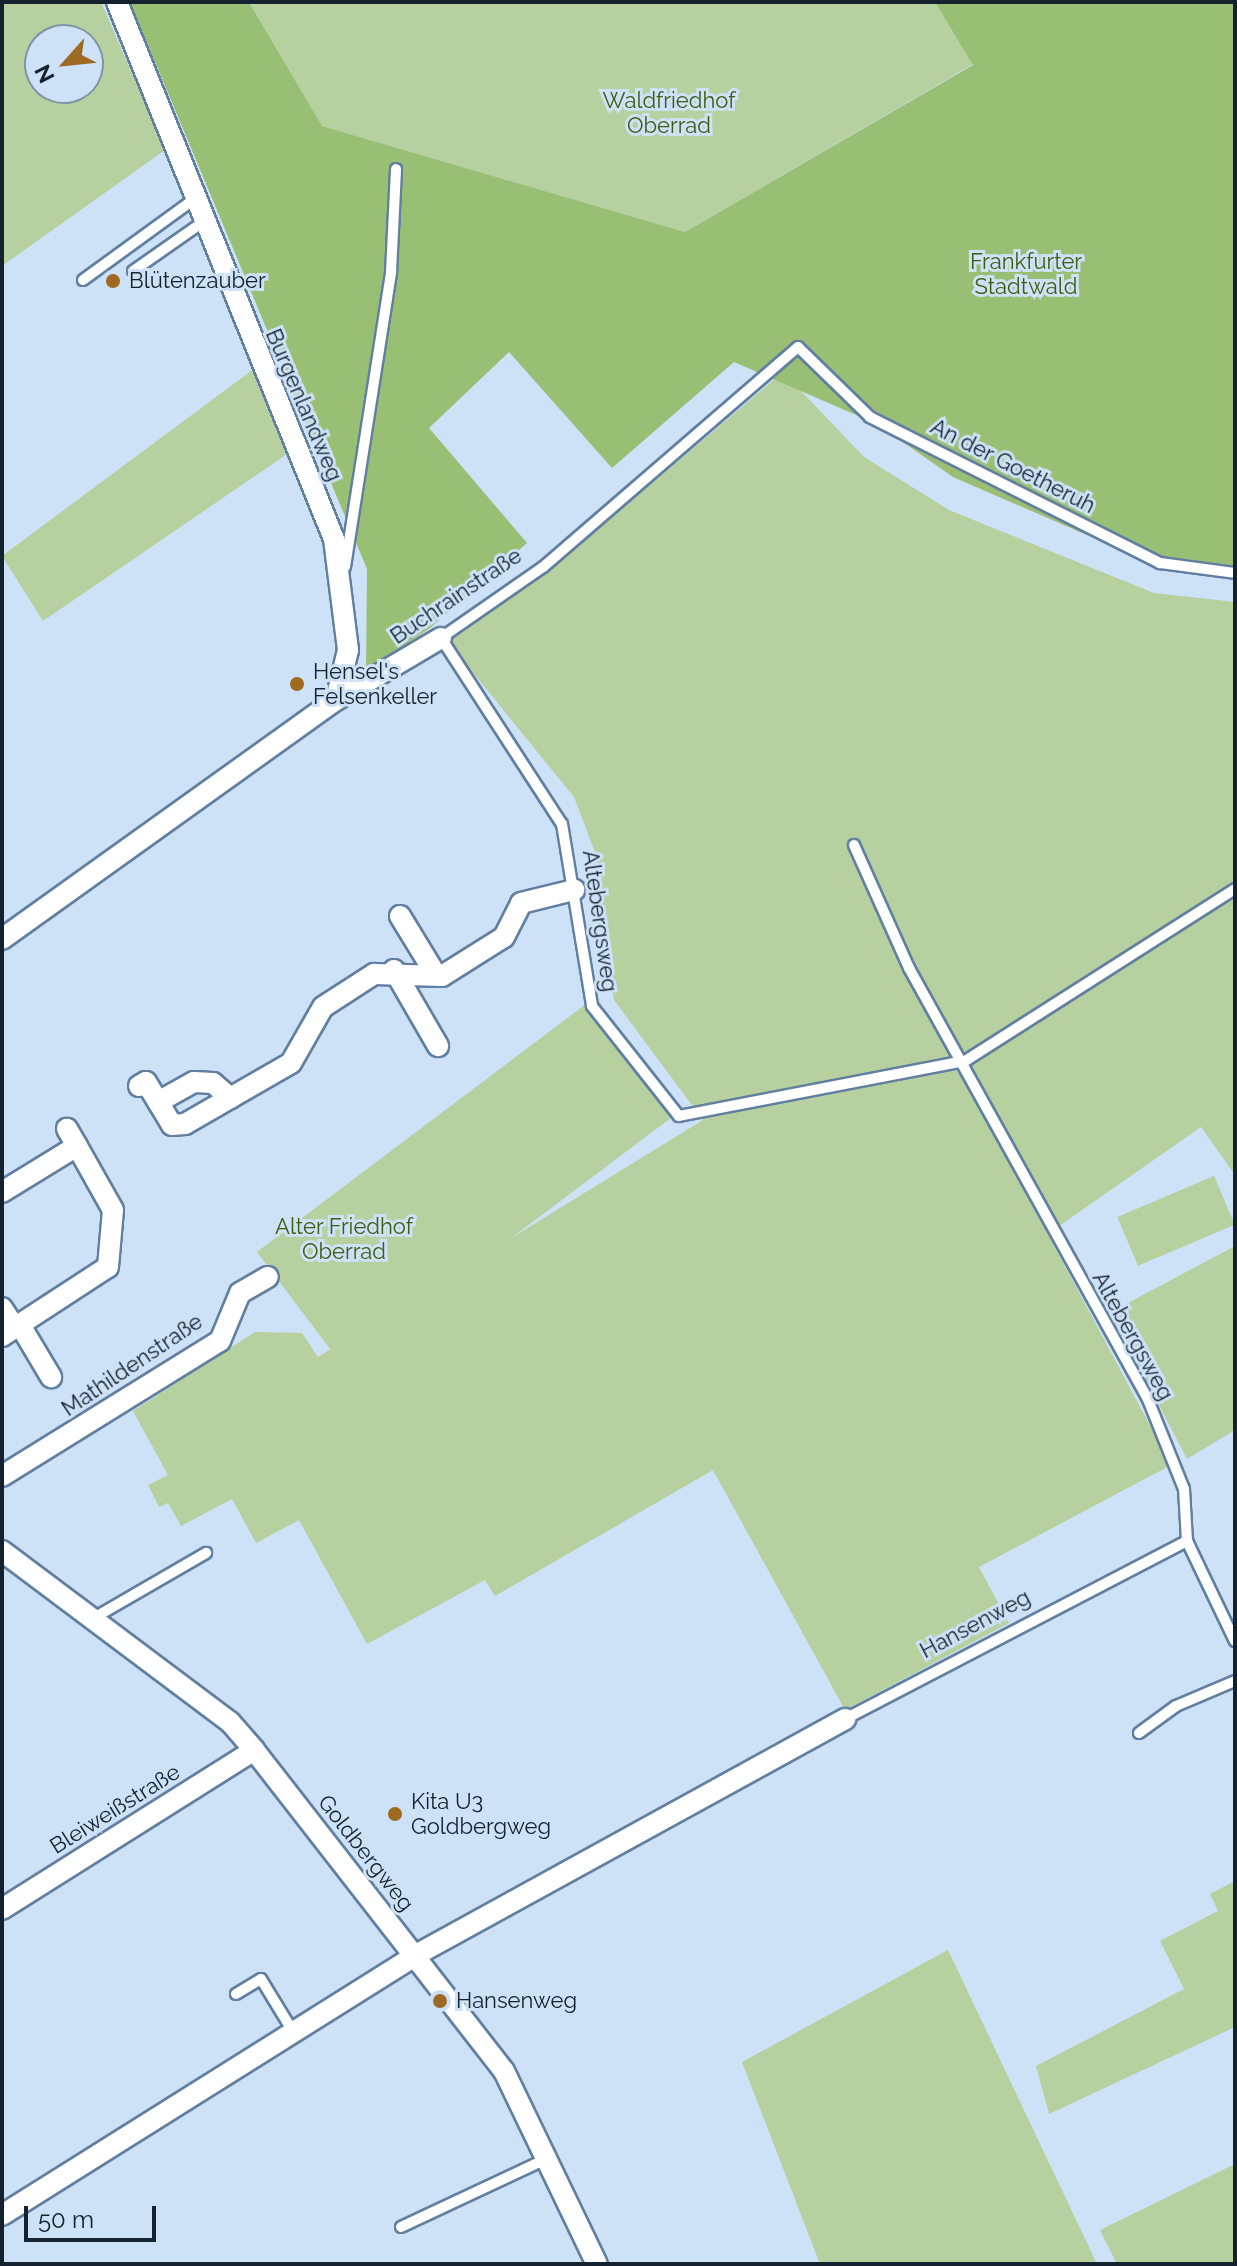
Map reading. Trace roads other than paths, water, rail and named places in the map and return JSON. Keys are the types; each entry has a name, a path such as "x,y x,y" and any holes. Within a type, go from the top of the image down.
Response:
{"street":[{"name":"Burgenlandweg","path":"117,2 193,200 334,539 343,581 348,650 336,700"},
{"name":"Buchrainstraße","path":"2,939 336,700 441,638"},
{"path":"139,1086 146,1082 172,1125 185,1124 291,1063 323,1007 374,974 394,970 436,975 504,937 521,903 574,890"},
{"path":"400,916 436,975"},
{"path":"394,970 438,1046"},
{"path":"158,1102 194,1082 213,1083 230,1098"},
{"path":"2,1192 72,1137 113,1210 108,1267 12,1330"},
{"name":"Mathildenstraße","path":"2,1476 220,1341 240,1293 268,1277"},
{"path":"2,1308 12,1330 51,1377"},
{"name":"Goldbergweg","path":"2,1551 230,1722 254,1750 504,2071 551,2157 597,2264"},
{"name":"Hansenweg","path":"2,2215 416,1955 845,1719"},
{"name":"Bleiweißstraße","path":"2,1909 254,1750"}],"lane":[{"path":"343,581 391,272 396,169"},
{"path":"83,280 193,200"},
{"path":"133,271 203,222"},
{"name":"An der Goetheruh","path":"798,347 870,417 1160,563 1235,573"},
{"name":"Buchrainstraße","path":"441,638 543,567 798,347"},
{"name":"Altebergsweg","path":"441,638 551,801 569,842 592,1006 679,1116 965,1061 1235,889"},
{"path":"854,845 909,968 965,1061"},
{"name":"Altebergsweg","path":"965,1061 1175,1458 1187,1541 1235,1641"},
{"name":"Hansenweg","path":"845,1719 1187,1541"},
{"path":"92,1619 206,1553"},
{"path":"1139,1733 1176,1706 1235,1681"},
{"path":"236,1994 261,1979 294,2033"},
{"path":"401,2227 551,2157"}],"place":[{"name":"Blütenzauber","path":"113,281"},
{"name":"Hensel's Felsenkeller","path":"297,684"},
{"name":"Kita U3 Goldbergweg","path":"395,1814"},
{"name":"Hansenweg","path":"440,2001"}],"park label":[{"name":"Waldfriedhof Oberrad","path":"669,112"},
{"name":"Frankfurter Stadtwald","path":"1026,274"},
{"name":"Alter Friedhof Oberrad","path":"344,1238"}]}
